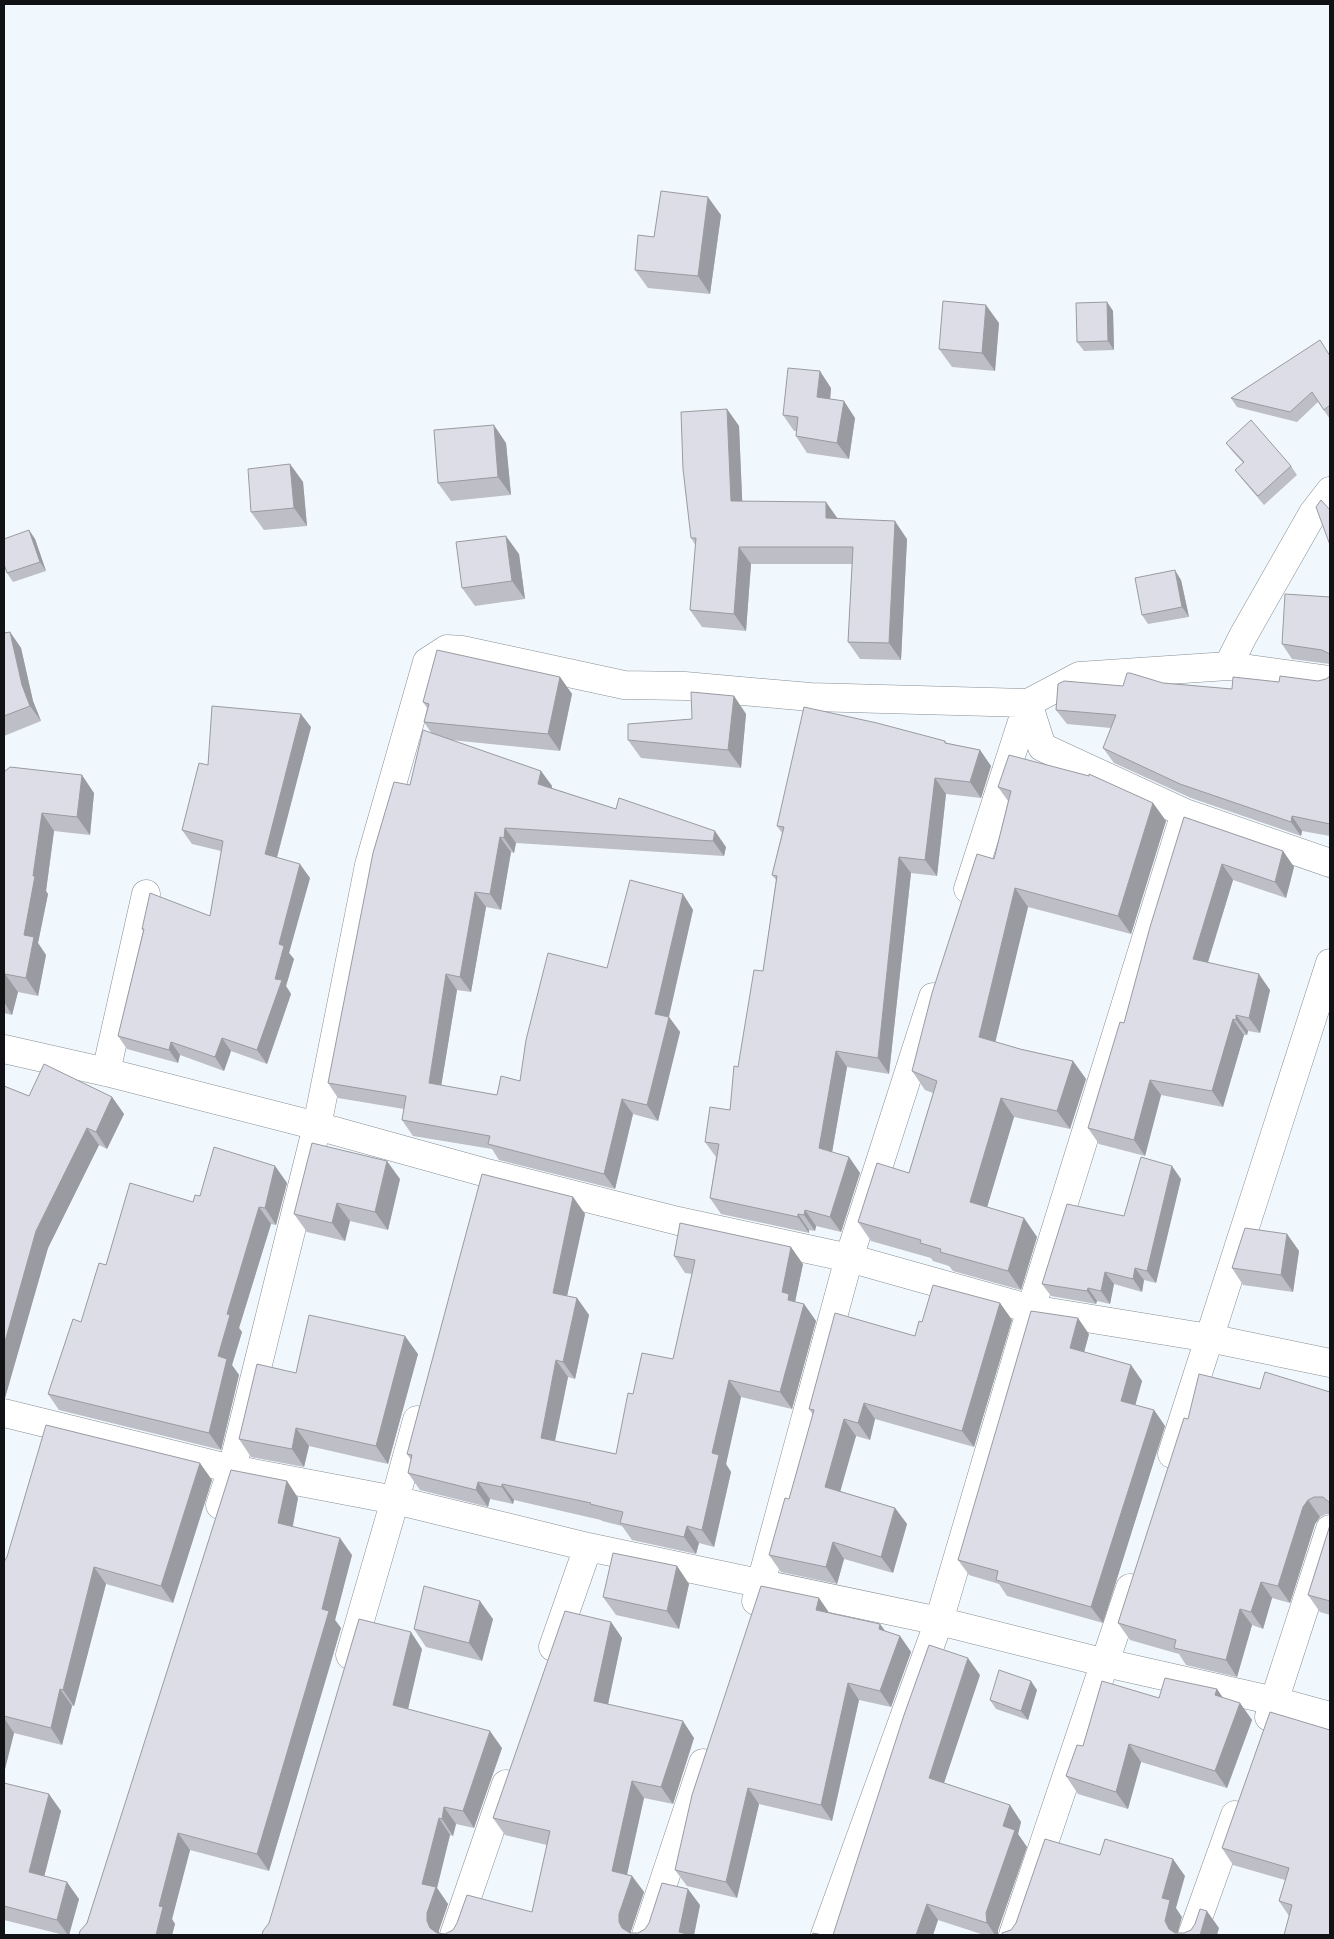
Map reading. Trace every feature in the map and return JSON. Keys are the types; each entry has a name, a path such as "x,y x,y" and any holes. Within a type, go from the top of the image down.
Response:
{"street":[{"path":"1228,666 1243,636 1321,513 1330,491"},
{"path":"214,1526 232,1469 318,1126 369,865 427,662 447,649 462,650 624,685 685,686 810,697 1028,703 1079,676 1228,666 1330,680"},
{"path":"1028,703 1042,748 1185,814 1330,863"},
{"path":"961,910 1028,703"},
{"path":"825,1935 939,1621 1031,1309 1185,814"},
{"path":"106,1072 146,894"},
{"path":"1165,1478 1330,963"},
{"path":"749,1623 761,1585 849,1258 940,976"},
{"path":"4,1049 106,1072 160,1088 318,1126 481,1182 678,1221 849,1258 1031,1309 1209,1338 1330,1363"},
{"path":"342,1680 396,1500 424,1394"},
{"path":"4,1413 232,1469 396,1500 588,1547 939,1621 1106,1663 1275,1701 1330,1716"},
{"path":"39,1450 47,1423"},
{"path":"1262,1738 1330,1529"},
{"path":"546,1667 588,1547"},
{"path":"1013,1935 1106,1663 1138,1561"},
{"path":"646,1935 712,1736"},
{"path":"454,1935 514,1760"},
{"path":"1192,1935 1242,1794"}],"building":[{"path":"661,191 708,197 698,276 635,270 638,235 654,237"},
{"path":"943,301 986,305 982,353 939,349"},
{"path":"1107,302 1108,341 1077,342 1076,303"},
{"path":"1320,340 1330,356 1330,405 1324,410 1312,392 1290,412 1231,398"},
{"path":"788,368 820,371 817,397 844,401 837,443 796,436 798,417 783,415"},
{"path":"727,409 731,501 826,502 826,518 895,521 889,643 848,642 853,547 739,547 734,614 690,610 696,538 691,538 683,469 681,412"},
{"path":"1251,420 1291,466 1258,496 1235,470 1244,462 1226,443"},
{"path":"494,425 498,477 438,483 434,430"},
{"path":"290,464 294,508 251,512 248,469"},
{"path":"1321,500 1330,510 1330,545 1316,507"},
{"path":"29,530 40,562 7,573 4,564 4,539"},
{"path":"506,536 512,581 462,588 456,542"},
{"path":"1175,570 1182,607 1142,615 1135,578"},
{"path":"1285,594 1330,597 1330,654 1322,650 1282,644"},
{"path":"10,632 22,685 30,706 4,716 4,633"},
{"path":"437,650 560,677 548,734 424,722 429,704 423,702"},
{"path":"1127,673 1163,683 1232,689 1233,677 1279,682 1280,676 1318,681 1330,676 1330,824 1292,816 1291,822 1180,784 1103,748 1116,715 1056,710 1058,684 1064,681 1123,686"},
{"path":"691,692 734,696 728,750 628,740 628,724 692,719"},
{"path":"212,706 301,714 265,854 300,864 279,944 284,946 275,979 282,980 257,1050 222,1038 215,1057 171,1042 169,1050 118,1036 144,929 142,929 150,893 210,916 223,841 182,830 199,763 208,765"},
{"path":"804,707 877,723 945,741 945,743 980,750 970,782 935,778 925,860 899,857 878,1058 836,1051 819,1148 849,1157 830,1217 805,1210 804,1215 798,1214 798,1217 710,1198 719,1144 705,1142 710,1107 730,1110 734,1066 738,1067 754,970 763,971 777,876 772,875 784,827 777,826"},
{"path":"423,730 541,771 538,784 616,809 619,798 715,831 713,841 505,828 504,838 500,837 490,894 475,892 460,977 446,974 429,1083 497,1095 501,1076 520,1081 526,1040 548,953 607,968 630,880 683,894 655,1014 669,1017 647,1105 622,1099 604,1174 488,1144 490,1136 402,1120 406,1096 328,1083 373,853 394,782 410,785"},
{"path":"1009,755 1089,776 1089,774 1153,803 1118,916 1015,888 979,1037 1073,1061 1057,1111 1001,1098 970,1202 1024,1218 1008,1271 940,1252 941,1249 920,1243 921,1240 858,1222 877,1163 909,1173 937,1081 912,1071 932,993 977,854 994,859 1011,791 998,787"},
{"path":"10,767 82,775 77,817 42,813 33,876 35,876 24,935 34,937 26,978 5,974 4,980 4,772"},
{"path":"1184,817 1283,851 1275,882 1222,864 1193,959 1259,974 1249,1018 1236,1015 1236,1020 1233,1019 1212,1091 1150,1080 1134,1140 1088,1128 1120,1022 1124,1023 1150,927"},
{"path":"44,1064 112,1097 96,1132 87,1128 36,1231 4,1345 4,1086 29,1096"},
{"path":"312,1143 387,1161 375,1212 337,1203 332,1223 294,1214"},
{"path":"214,1147 275,1166 265,1208 259,1207 227,1314 230,1315 218,1356 227,1359 209,1433 48,1394 73,1319 81,1322 99,1263 106,1265 130,1183 193,1202 195,1195 200,1196"},
{"path":"1141,1157 1172,1166 1147,1271 1135,1268 1133,1279 1105,1272 1101,1291 1088,1288 1087,1291 1042,1284 1067,1204 1124,1216"},
{"path":"482,1174 573,1197 553,1293 577,1298 563,1362 556,1360 541,1438 616,1454 628,1393 633,1394 642,1353 673,1359 695,1260 674,1256 680,1223 791,1247 782,1292 789,1294 788,1300 804,1304 780,1392 729,1380 712,1453 719,1455 702,1530 687,1526 684,1537 620,1523 623,1512 591,1503 502,1484 502,1487 478,1482 476,1490 408,1473 412,1455 407,1454"},
{"path":"1245,1228 1287,1234 1281,1275 1232,1268"},
{"path":"933,1285 1000,1303 962,1431 864,1403 858,1423 844,1419 825,1487 895,1508 881,1557 833,1542 826,1567 769,1555 785,1498 789,1499 814,1410 809,1409 835,1313 915,1336 919,1321 922,1322"},
{"path":"1031,1311 1078,1318 1070,1348 1131,1365 1121,1401 1154,1410 1091,1607 996,1580 998,1571 958,1560"},
{"path":"309,1315 405,1336 376,1446 296,1428 292,1449 239,1439 257,1364 296,1373"},
{"path":"1265,1372 1330,1392 1330,1503 1323,1497 1314,1497 1308,1500 1303,1507 1278,1586 1261,1582 1251,1612 1240,1609 1226,1660 1174,1648 1176,1640 1118,1623 1184,1418 1188,1419 1199,1374 1260,1389"},
{"path":"46,1425 200,1463 161,1586 94,1567 63,1690 60,1689 51,1728 4,1716 4,1562"},
{"path":"231,1470 287,1481 278,1523 340,1538 322,1609 329,1611 257,1854 178,1833 159,1906 163,1907 156,1935 79,1935 87,1923"},
{"path":"1330,1525 1330,1601 1308,1595"},
{"path":"613,1553 677,1566 667,1611 603,1597"},
{"path":"424,1586 480,1601 469,1643 414,1629"},
{"path":"761,1586 819,1598 816,1610 880,1624 879,1629 900,1636 880,1691 848,1683 821,1805 748,1788 726,1882 675,1870 692,1795"},
{"path":"565,1611 611,1622 594,1701 683,1721 661,1787 632,1781 612,1871 632,1876 619,1914 619,1922 622,1928 630,1933 638,1933 645,1929 649,1923 662,1883 688,1889 679,1932 690,1935 262,1935 269,1923 359,1619 411,1632 393,1705 490,1731 463,1811 444,1807 442,1819 439,1818 422,1884 436,1887 427,1913 427,1921 430,1928 437,1933 445,1934 453,1930 467,1895 532,1912 550,1831 493,1818"},
{"path":"929,1645 968,1658 929,1778 1010,1805 1003,1826 1015,1830 986,1913 987,1923 927,1904 916,1935 833,1935 904,1715"},
{"path":"999,1670 1031,1681 1021,1711 990,1700"},
{"path":"1165,1678 1217,1689 1215,1695 1240,1703 1215,1771 1129,1744 1116,1792 1066,1776 1077,1745 1083,1746 1102,1681 1159,1698"},
{"path":"1270,1712 1330,1730 1330,1935 1284,1935 1292,1905 1279,1901 1289,1868 1222,1848"},
{"path":"4,1783 49,1794 29,1872 67,1882 57,1920 4,1906"},
{"path":"1045,1839 1100,1855 1105,1839 1173,1859 1162,1898 1170,1900 1165,1921 1169,1929 1175,1933 1184,1933 1191,1930 1195,1924 1200,1909 1207,1911 1200,1935 1002,1935 1002,1933 1011,1930 1016,1923"}]}
